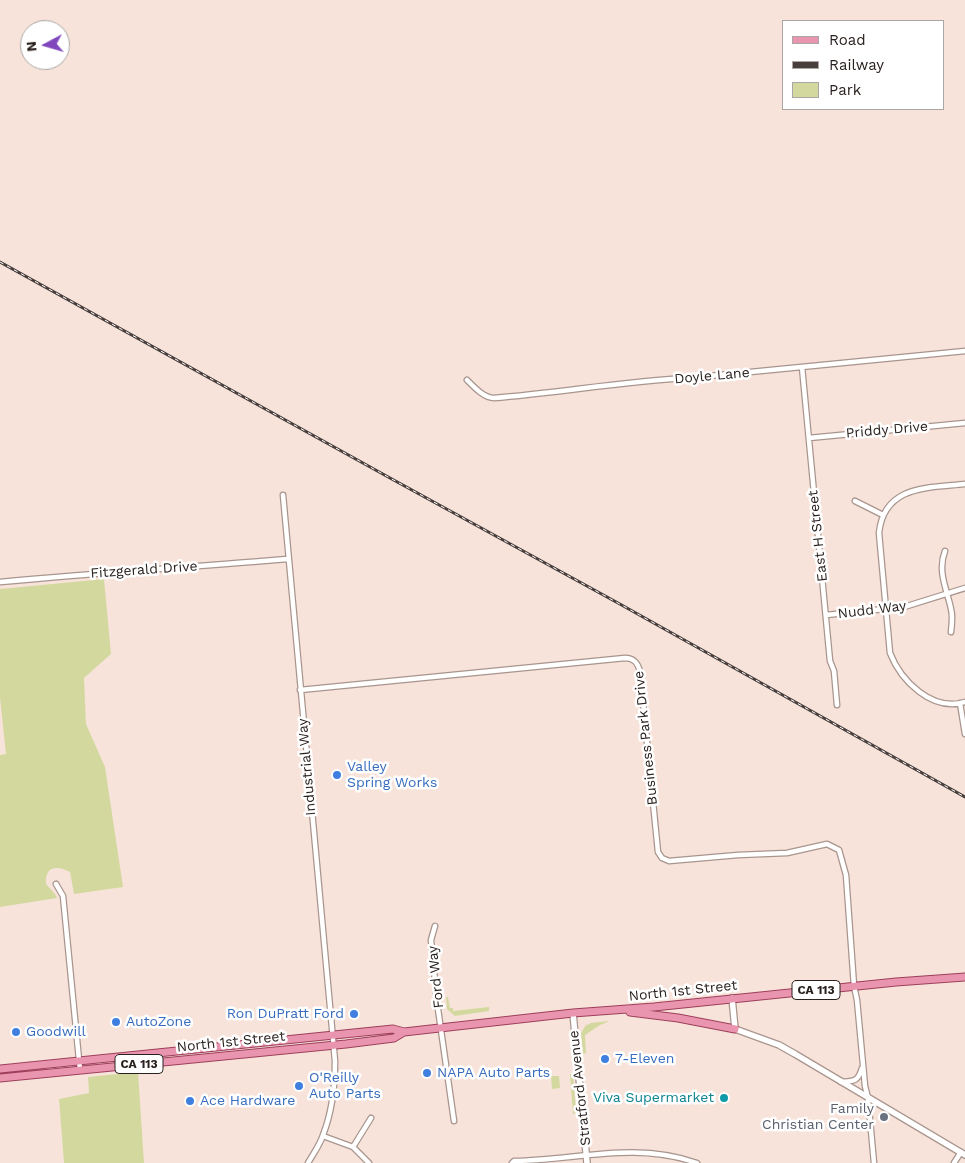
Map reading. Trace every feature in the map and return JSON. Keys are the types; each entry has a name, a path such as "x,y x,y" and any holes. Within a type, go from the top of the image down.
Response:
{"main road":[{"name":"North 1st Street","path":"0,1078 333,1040 393,1029 404,1032 854,986 965,977"},
{"path":"620,1010 678,1018 735,1030"},
{"name":"North 1st Street","path":"0,1069 333,1040"}],"street":[{"name":"Doyle Lane","path":"467,380 485,396 494,398 654,380 965,351"},
{"name":"East H Street","path":"802,367 830,661 834,671 837,704"},
{"name":"Priddy Drive","path":"809,438 965,423"},
{"path":"965,484 921,488 907,492 892,503 883,515 879,533 890,653 901,674 925,696 946,704 962,702 965,734"},
{"name":"Industrial Way","path":"282,495 335,1061 334,1092 323,1136 308,1163"},
{"path":"855,501 883,515"},
{"path":"945,551 942,558 942,570 943,582 952,611 951,632"},
{"name":"Fitzgerald Drive","path":"0,582 136,570 288,560"},
{"name":"Nudd Way","path":"826,615 904,607 965,588"},
{"name":"Business Park Drive","path":"300,690 628,658 636,662 640,672 658,852 662,858 670,861 738,855 776,854 823,844 834,846 839,850 846,875 854,986"},
{"path":"56,884 62,896 80,1070"},
{"name":"Ford Way","path":"435,926 431,940 454,1121"},
{"path":"854,986 874,1163"},
{"path":"732,998 735,1030 779,1045 963,1153 954,1163"},
{"name":"Stratford Avenue","path":"572,1014 587,1163"},
{"path":"840,1082 852,1081 858,1078 863,1064"},
{"path":"353,1147 371,1118"},
{"path":"323,1136 353,1147 369,1163"},
{"path":"513,1162 586,1154 648,1152 697,1163"}],"green space":[{"path":"104,579 111,654 84,678 86,724 105,767 123,887 74,894 70,872 56,868 49,870 46,884 57,898 0,907 0,755 6,754 0,698 0,589"},
{"path":"446,997 448,997 450,1008 453,1008 453,1011 489,1007 489,1011 455,1016 447,1009"},
{"path":"610,1021 585,1035 586,1053 583,1054 581,1033 586,1025"},
{"path":"138,1072 144,1163 64,1163 59,1099 89,1093 88,1077"},
{"path":"570,1074 573,1074 576,1113 573,1114"},
{"path":"551,1076 559,1076 560,1088 552,1089"}],"railway":[{"path":"0,262 965,797"}],"place":[{"name":"Valley Spring Works","path":"337,775"},
{"name":"Ron DuPratt Ford","path":"354,1014"},
{"name":"AutoZone","path":"116,1022"},
{"name":"Goodwill","path":"16,1032"},
{"name":"7-Eleven","path":"605,1059"},
{"name":"NAPA Auto Parts","path":"427,1073"},
{"name":"O'Reilly Auto Parts","path":"299,1086"},
{"name":"Viva Supermarket","path":"724,1098"},
{"name":"Ace Hardware","path":"190,1101"},
{"name":"Family Christian Center","path":"884,1117"}]}
